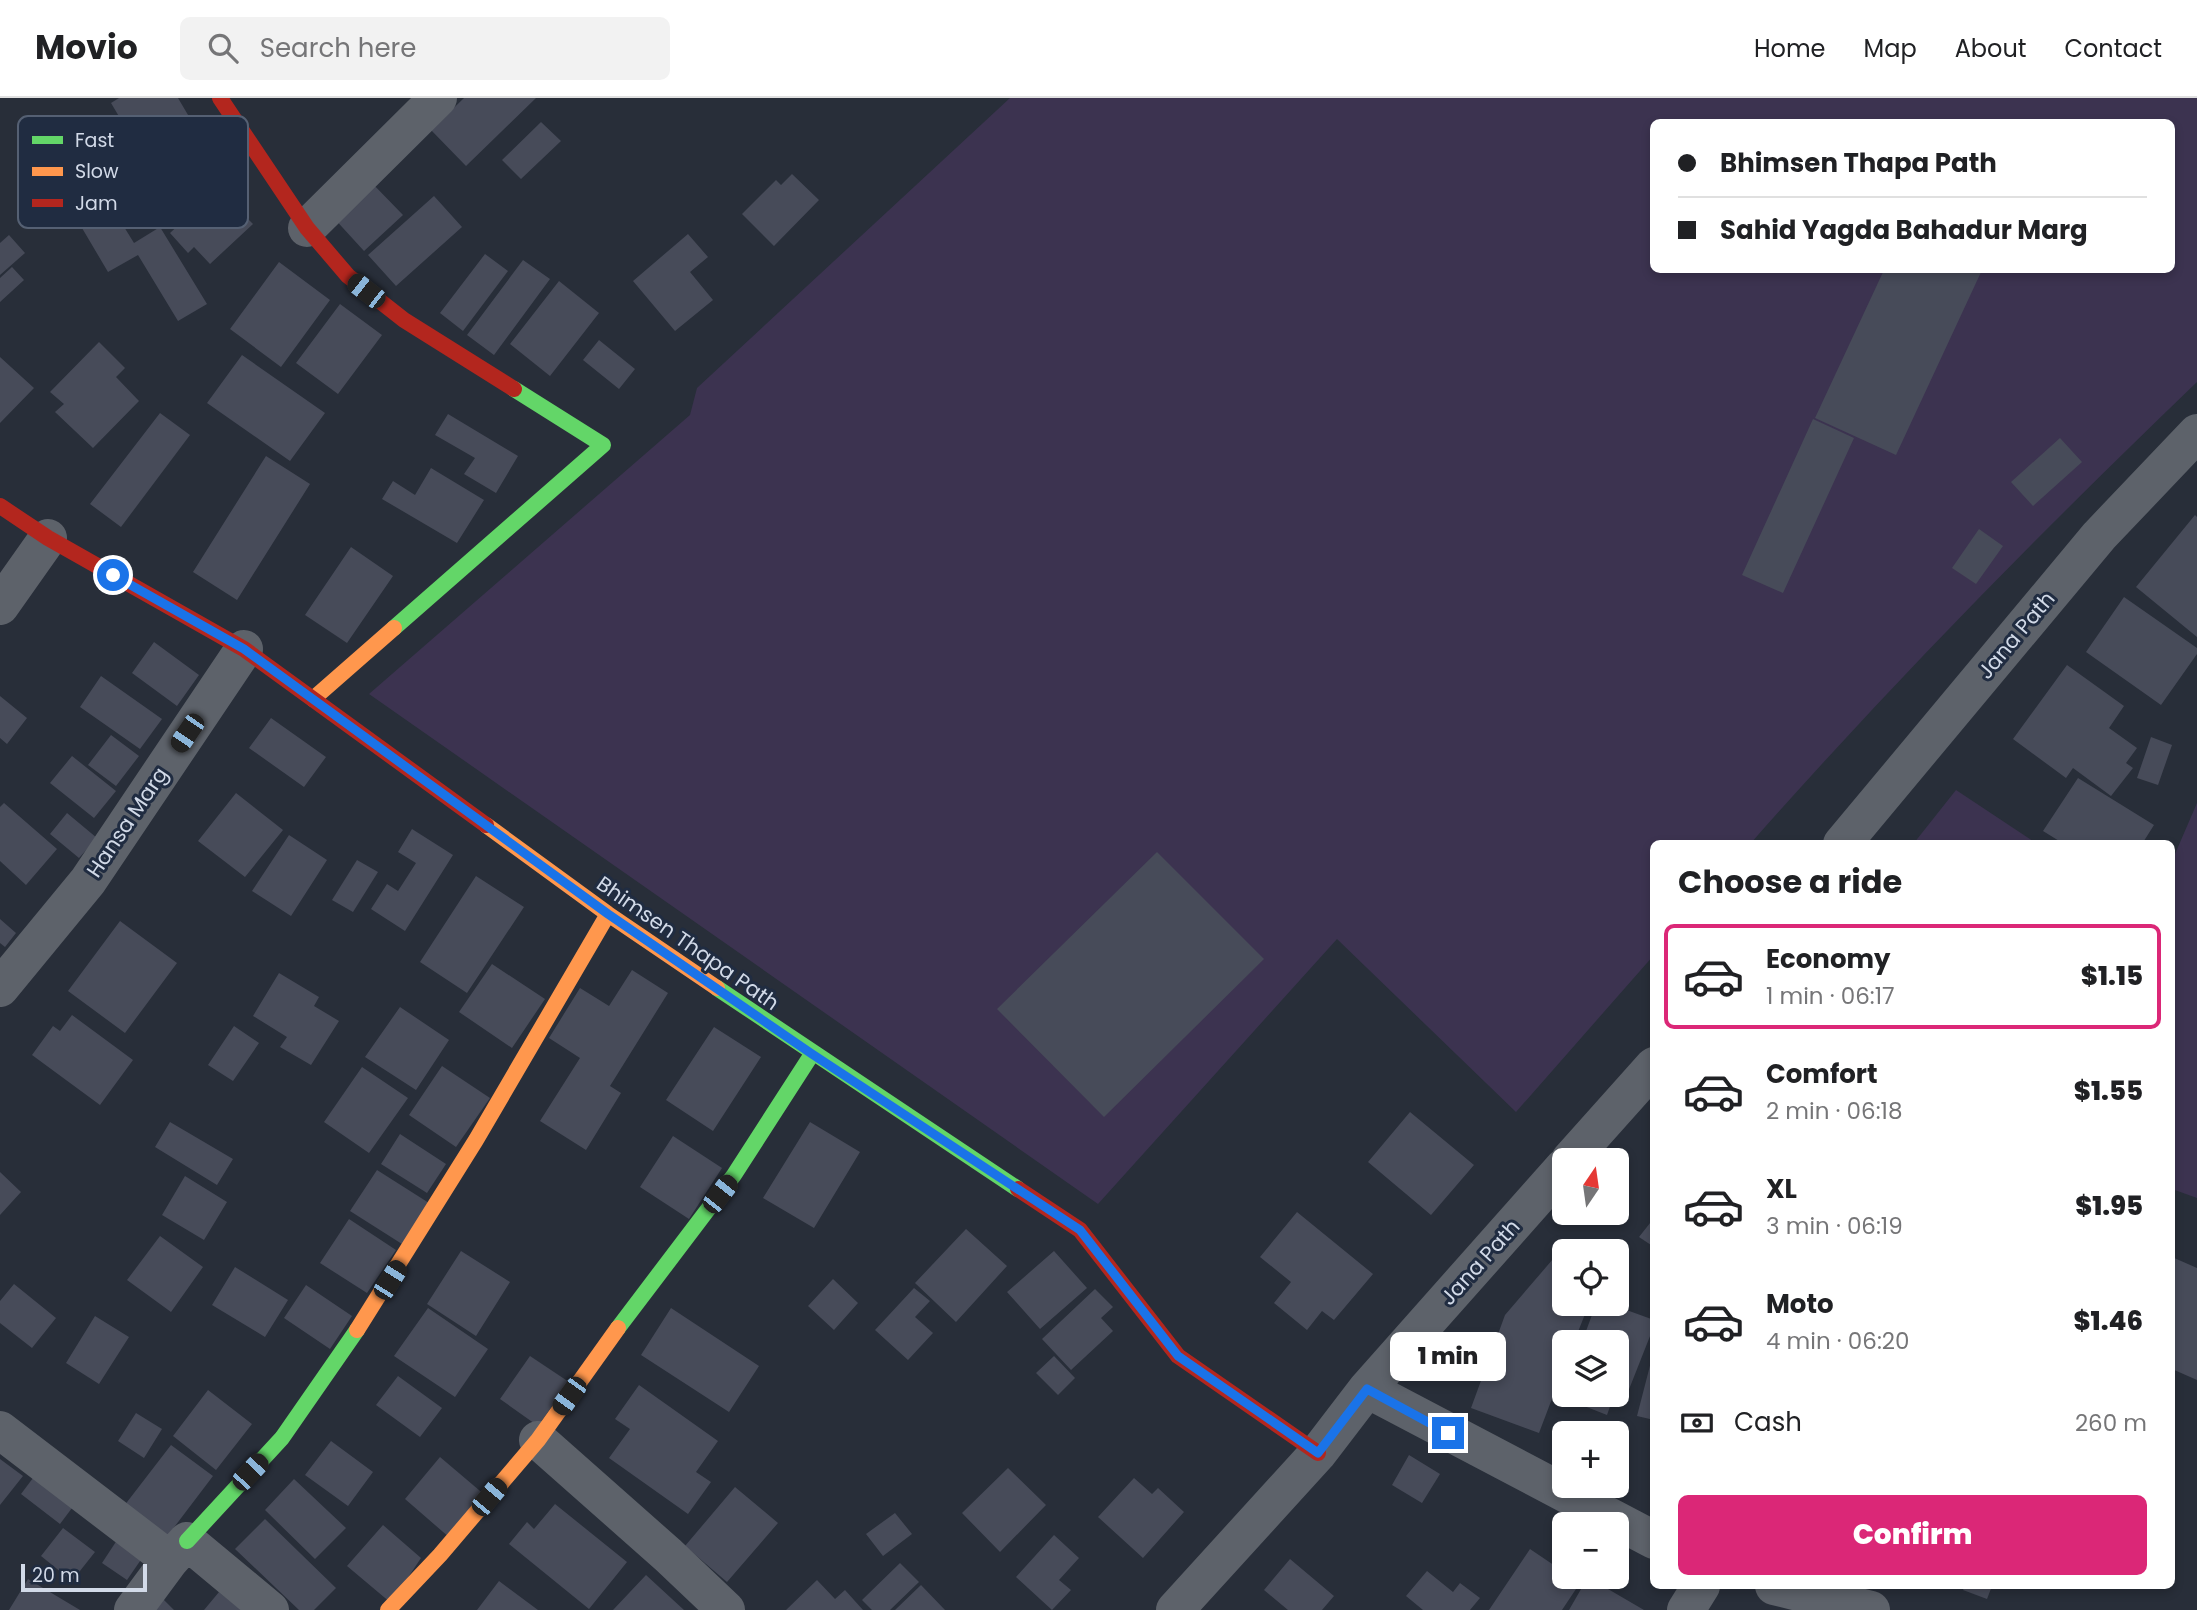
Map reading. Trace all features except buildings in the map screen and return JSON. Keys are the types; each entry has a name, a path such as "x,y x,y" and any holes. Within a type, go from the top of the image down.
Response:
{"street":[{"path":"220,98 232,116"},
{"path":"307,228 438,98"},
{"path":"248,140 307,228 348,276 404,320 603,445 313,699"},
{"name":"Jana Path","path":"1845,840 2099,536 2197,433"},
{"name":"Bhimsen Thapa Path","path":"0,506 48,538 244,649 608,914 812,1054 1080,1230 1178,1356 1318,1453"},
{"path":"0,606 48,538"},
{"name":"Hansa Marg","path":"0,988 88,881 244,649"},
{"path":"133,1610 179,1551 282,1438 375,1303 476,1140 608,914"},
{"path":"388,1610 440,1555 538,1440 648,1286 734,1175 812,1054"},
{"path":"1583,1148 1647,1087"},
{"name":"Jana Path","path":"1175,1610 1318,1453 1367,1389 1552,1181"},
{"path":"1367,1389 1650,1538"},
{"path":"0,1430 270,1610"},
{"path":"538,1440 726,1610"},
{"path":"1686,1610 1699,1589"},
{"path":"1786,1589 1871,1610"}],"shaded area":[{"path":"1010,98 2197,98 2197,382 1969,608 1754,840 1650,840 1650,960 1516,1112 1337,939 1098,1204 369,694 690,415 697,388"},
{"path":"1956,790 2031,840 1916,840"},
{"path":"2197,803 2197,1198 2175,1190 2175,854"}],"traffic: fast":[{"path":"394,628 603,445 514,389"},
{"path":"717,988 1018,1189"},
{"path":"618,1328 734,1175 812,1054"},
{"path":"187,1541 282,1438 357,1330"}],"traffic: slow":[{"path":"313,699 394,628"},
{"path":"486,825 608,914 717,988"},
{"path":"357,1330 476,1140 608,914"},
{"path":"388,1610 440,1555 538,1440 618,1328"}],"traffic: jam":[{"path":"220,98 232,116"},
{"path":"248,140 307,228 348,276 404,320 514,389"},
{"path":"0,506 48,538 244,649 486,825"},
{"path":"1018,1189 1080,1230 1178,1356 1318,1453"}],"route":[{"path":"113,575 244,649 608,914 812,1054 1080,1230 1178,1356 1318,1453 1367,1389 1448,1433"}]}
